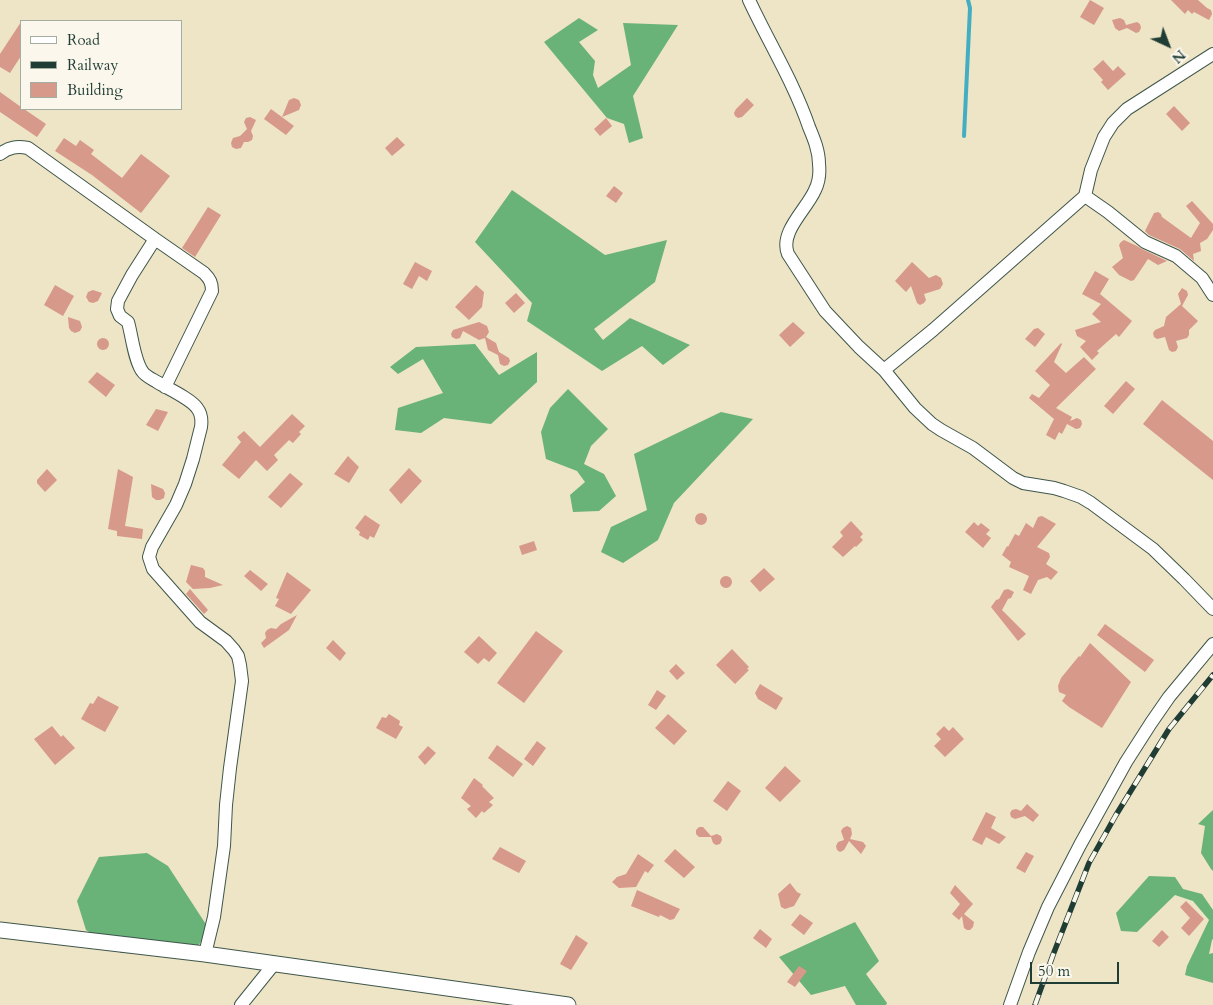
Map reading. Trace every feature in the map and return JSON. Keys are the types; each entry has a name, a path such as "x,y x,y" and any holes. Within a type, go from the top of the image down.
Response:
{"street":[{"path":"749,0 786,71 805,114 817,150 819,164 818,185 789,232 785,246 811,292 825,311 884,370 924,417 937,427 974,448 1013,478 1023,483 1064,491 1092,503 1153,549 1213,610"},
{"path":"884,370 933,330 1085,196 1091,170 1104,137 1127,110 1213,54"},
{"path":"0,154 11,148 28,148 210,278 212,291 165,387"},
{"path":"1085,196 1145,242 1176,256 1202,278 1213,295"},
{"path":"155,239 132,275 117,306 120,316 128,322 142,373 190,401 196,406 202,421 185,484 176,506 148,557 153,570 200,622 226,641 234,650 238,656 242,681 230,768 224,846 216,908 205,954"},
{"path":"1010,1005 1048,907 1126,762 1169,697 1213,644"},
{"path":"0,930 205,954 568,1005"},
{"path":"241,1005 274,964"}],"green space":[{"path":"579,18 598,30 579,42 595,61 593,75 598,88 631,65 623,23 678,25 633,96 643,138 629,143 624,124 607,118 544,42"},
{"path":"512,190 605,255 667,240 655,282 594,329 603,340 630,318 690,345 663,365 642,346 602,371 527,321 532,303 475,242"},
{"path":"475,344 499,375 537,352 537,382 491,424 444,418 421,433 395,430 398,408 443,393 423,359 398,374 390,367 416,347"},
{"path":"568,389 608,429 591,446 584,464 604,474 616,496 599,511 573,512 570,495 585,482 577,471 546,459 541,432 550,408"},
{"path":"721,412 753,419 674,503 658,540 623,563 601,552 611,527 647,510 634,454"},
{"path":"1213,810 1213,871 1201,853 1205,826 1198,824"},
{"path":"147,853 168,866 209,929 193,954 121,953 86,930 77,901 99,857"},
{"path":"1149,876 1175,877 1183,889 1202,894 1213,910 1213,939 1209,954 1213,953 1213,983 1185,975 1187,966 1209,920 1193,901 1175,895 1137,932 1121,931 1116,913"},
{"path":"855,922 879,961 866,974 887,1003 886,1005 856,1005 845,986 811,995 779,957"}],"building":[{"path":"1090,0 1104,8 1094,25 1080,17"},
{"path":"1171,0 1198,0 1211,10 1212,14 1209,20 1194,12 1192,14 1188,10 1185,14"},
{"path":"1120,18 1124,20 1126,25 1137,22 1140,24 1139,32 1136,33 1127,28 1119,31 1115,28 1112,20"},
{"path":"20,24 20,58 10,73 0,67 0,54"},
{"path":"1103,60 1113,71 1118,66 1126,74 1108,90 1101,82 1103,80 1093,69"},
{"path":"0,92 20,106 20,110 25,110 46,124 37,137 0,112"},
{"path":"294,98 299,100 301,105 299,110 282,117 289,100"},
{"path":"747,98 754,105 742,117 738,118 734,113"},
{"path":"1174,106 1190,123 1182,131 1166,114"},
{"path":"271,109 294,126 286,135 264,119"},
{"path":"250,117 256,120 251,131 252,140 244,142 241,148 236,149 232,147 233,138 240,136 247,129 244,122 246,118"},
{"path":"606,118 612,126 600,136 594,129"},
{"path":"397,137 405,145 392,156 385,148"},
{"path":"64,138 76,146 80,140 94,150 91,154 122,178 141,154 170,176 141,213 92,175 55,151"},
{"path":"614,186 623,193 616,203 606,196"},
{"path":"1192,201 1213,224 1213,230 1207,239 1200,243 1201,251 1193,254 1194,261 1180,249 1149,235 1145,231 1154,213 1158,212 1191,238 1200,223 1186,206"},
{"path":"208,207 221,215 195,257 182,248"},
{"path":"1124,240 1167,261 1158,265 1148,259 1134,280 1131,281 1119,275 1112,267 1123,258 1119,245"},
{"path":"415,262 432,271 427,281 419,276 412,289 403,284"},
{"path":"912,262 929,278 936,275 941,278 943,284 940,289 924,294 926,300 920,305 917,303 911,286 906,292 895,281"},
{"path":"1095,271 1109,279 1100,294 1132,321 1119,337 1116,334 1097,351 1099,353 1092,360 1080,347 1086,341 1077,336 1075,330 1101,322 1092,314 1101,304 1082,294"},
{"path":"55,285 74,296 63,316 44,305"},
{"path":"476,285 484,292 482,307 469,320 455,307"},
{"path":"1182,288 1187,291 1188,295 1182,306 1198,321 1189,330 1187,338 1176,341 1178,347 1176,351 1172,352 1169,350 1165,337 1157,339 1153,333 1164,326 1166,317 1181,304 1178,294"},
{"path":"93,290 102,293 98,301 93,303 89,302 86,297 88,292"},
{"path":"516,293 525,303 514,313 505,303"},
{"path":"68,317 80,321 82,327 80,331 75,333 71,331"},
{"path":"479,322 487,326 489,332 486,337 496,343 499,352 509,358 508,365 500,364 498,355 488,350 485,338 479,340 463,331 460,338 452,337 453,330"},
{"path":"793,322 805,333 790,347 779,335"},
{"path":"1038,328 1045,334 1035,347 1025,339 1034,329"},
{"path":"105,338 108,339 108,349 101,350 98,349 97,342 98,339"},
{"path":"1061,343 1054,362 1066,373 1084,357 1096,369 1056,408 1072,417 1070,421 1077,418 1081,420 1080,428 1076,429 1067,424 1062,434 1059,432 1055,440 1046,435 1054,419 1029,398 1032,394 1039,398 1050,385 1035,371"},
{"path":"97,372 115,385 106,397 88,382"},
{"path":"1126,381 1135,389 1113,414 1104,406"},
{"path":"1162,400 1213,441 1213,480 1143,424"},
{"path":"156,409 168,412 158,431 146,425"},
{"path":"292,414 305,426 293,443 289,440 274,455 278,460 267,471 256,460 239,479 222,465 241,442 237,437 244,431 260,447"},
{"path":"348,456 359,467 349,483 334,474"},
{"path":"409,468 422,481 401,504 389,490"},
{"path":"47,469 57,480 45,492 37,483 37,480"},
{"path":"118,469 133,477 125,526 143,529 142,539 117,536 117,531 108,529"},
{"path":"290,473 303,484 281,508 268,497"},
{"path":"151,484 163,489 165,493 164,498 156,500 152,497"},
{"path":"703,513 706,514 706,524 699,525 696,524 695,517 696,514"},
{"path":"365,515 380,525 374,538 370,536 368,540 359,535 360,532 355,528"},
{"path":"1042,516 1056,524 1037,547 1049,553 1050,557 1046,564 1058,572 1051,580 1047,577 1038,580 1031,594 1023,590 1029,576 1009,567 1011,562 1002,555 1015,534 1019,536 1026,523 1033,528 1038,517"},
{"path":"851,521 863,534 860,537 863,540 843,557 832,547 843,536 840,532"},
{"path":"974,522 978,526 981,523 990,530 986,534 991,538 983,548 965,532"},
{"path":"534,541 537,550 522,555 519,546"},
{"path":"191,565 203,568 205,577 223,585 193,589 186,582"},
{"path":"764,568 775,579 760,592 750,581"},
{"path":"250,570 268,584 261,591 244,576"},
{"path":"287,572 311,590 291,614 275,606 279,599 276,598"},
{"path":"728,576 731,577 731,587 724,588 721,587 720,580 721,577"},
{"path":"190,589 208,610 204,614 186,594"},
{"path":"1008,589 1014,592 1002,610 1026,634 1018,641 991,607 1004,590"},
{"path":"297,615 289,630 264,648 261,643 266,638 265,633 267,630 271,628 276,629"},
{"path":"1105,624 1154,660 1145,672 1097,635"},
{"path":"536,631 563,651 524,703 497,683"},
{"path":"479,636 497,653 489,662 484,658 478,664 464,652"},
{"path":"333,640 346,653 340,661 326,648"},
{"path":"1090,643 1131,682 1102,728 1062,701 1066,695 1059,692 1058,686 1061,678"},
{"path":"732,649 749,667 747,669 749,670 735,684 716,665"},
{"path":"676,664 685,673 677,680 669,671"},
{"path":"760,684 783,698 776,710 758,699 755,693"},
{"path":"657,690 666,696 656,710 648,705"},
{"path":"98,696 119,707 105,732 81,719 90,703 93,704"},
{"path":"389,714 400,721 399,725 403,727 396,739 376,728 382,717 386,718"},
{"path":"668,714 687,731 674,745 655,728"},
{"path":"52,726 61,737 63,735 75,748 55,765 34,739"},
{"path":"944,726 949,731 953,727 964,739 945,757 934,746 941,739 936,734"},
{"path":"537,741 546,748 533,766 524,759"},
{"path":"497,745 523,764 513,777 488,758"},
{"path":"428,746 436,753 425,765 418,757"},
{"path":"785,766 801,781 780,802 765,788"},
{"path":"474,778 494,798 489,802 493,805 484,813 482,811 476,818 467,809 471,806 461,798"},
{"path":"728,781 741,791 727,811 713,801"},
{"path":"1027,804 1039,815 1033,822 1025,816 1015,819 1011,817 1010,813 1012,810 1021,811"},
{"path":"986,812 996,817 991,828 1006,837 999,844 986,837 982,845 972,840"},
{"path":"847,826 851,828 852,834 850,839 863,842 866,846 861,854 849,841 844,850 840,852 837,850 838,842 844,840 841,831"},
{"path":"699,827 703,827 711,836 717,834 721,836 720,844 716,845 713,843 711,837 699,837 696,834 696,830"},
{"path":"500,847 526,861 519,873 492,859"},
{"path":"675,849 695,867 684,878 664,861"},
{"path":"1026,852 1034,856 1025,873 1016,868"},
{"path":"638,854 654,865 648,873 645,871 636,887 619,888 612,882 617,877 626,874"},
{"path":"790,883 801,894 794,906 785,909 781,907 778,894"},
{"path":"955,885 973,904 964,914 974,922 970,930 964,928 962,916 959,920 952,914 960,904 950,893"},
{"path":"637,890 680,909 674,919 670,920 660,915 659,917 631,906"},
{"path":"1186,901 1204,919 1189,936 1181,928 1190,918 1180,907"},
{"path":"800,914 813,923 804,935 791,925"},
{"path":"760,929 772,939 766,948 753,938"},
{"path":"1162,930 1169,937 1159,947 1152,941"},
{"path":"576,935 588,943 571,970 560,964"},
{"path":"799,966 807,971 795,987 787,982"}],"waterway":[{"path":"964,136 970,8 968,0"}],"railway":[{"path":"1035,1005 1089,863 1169,729 1213,675"}]}
